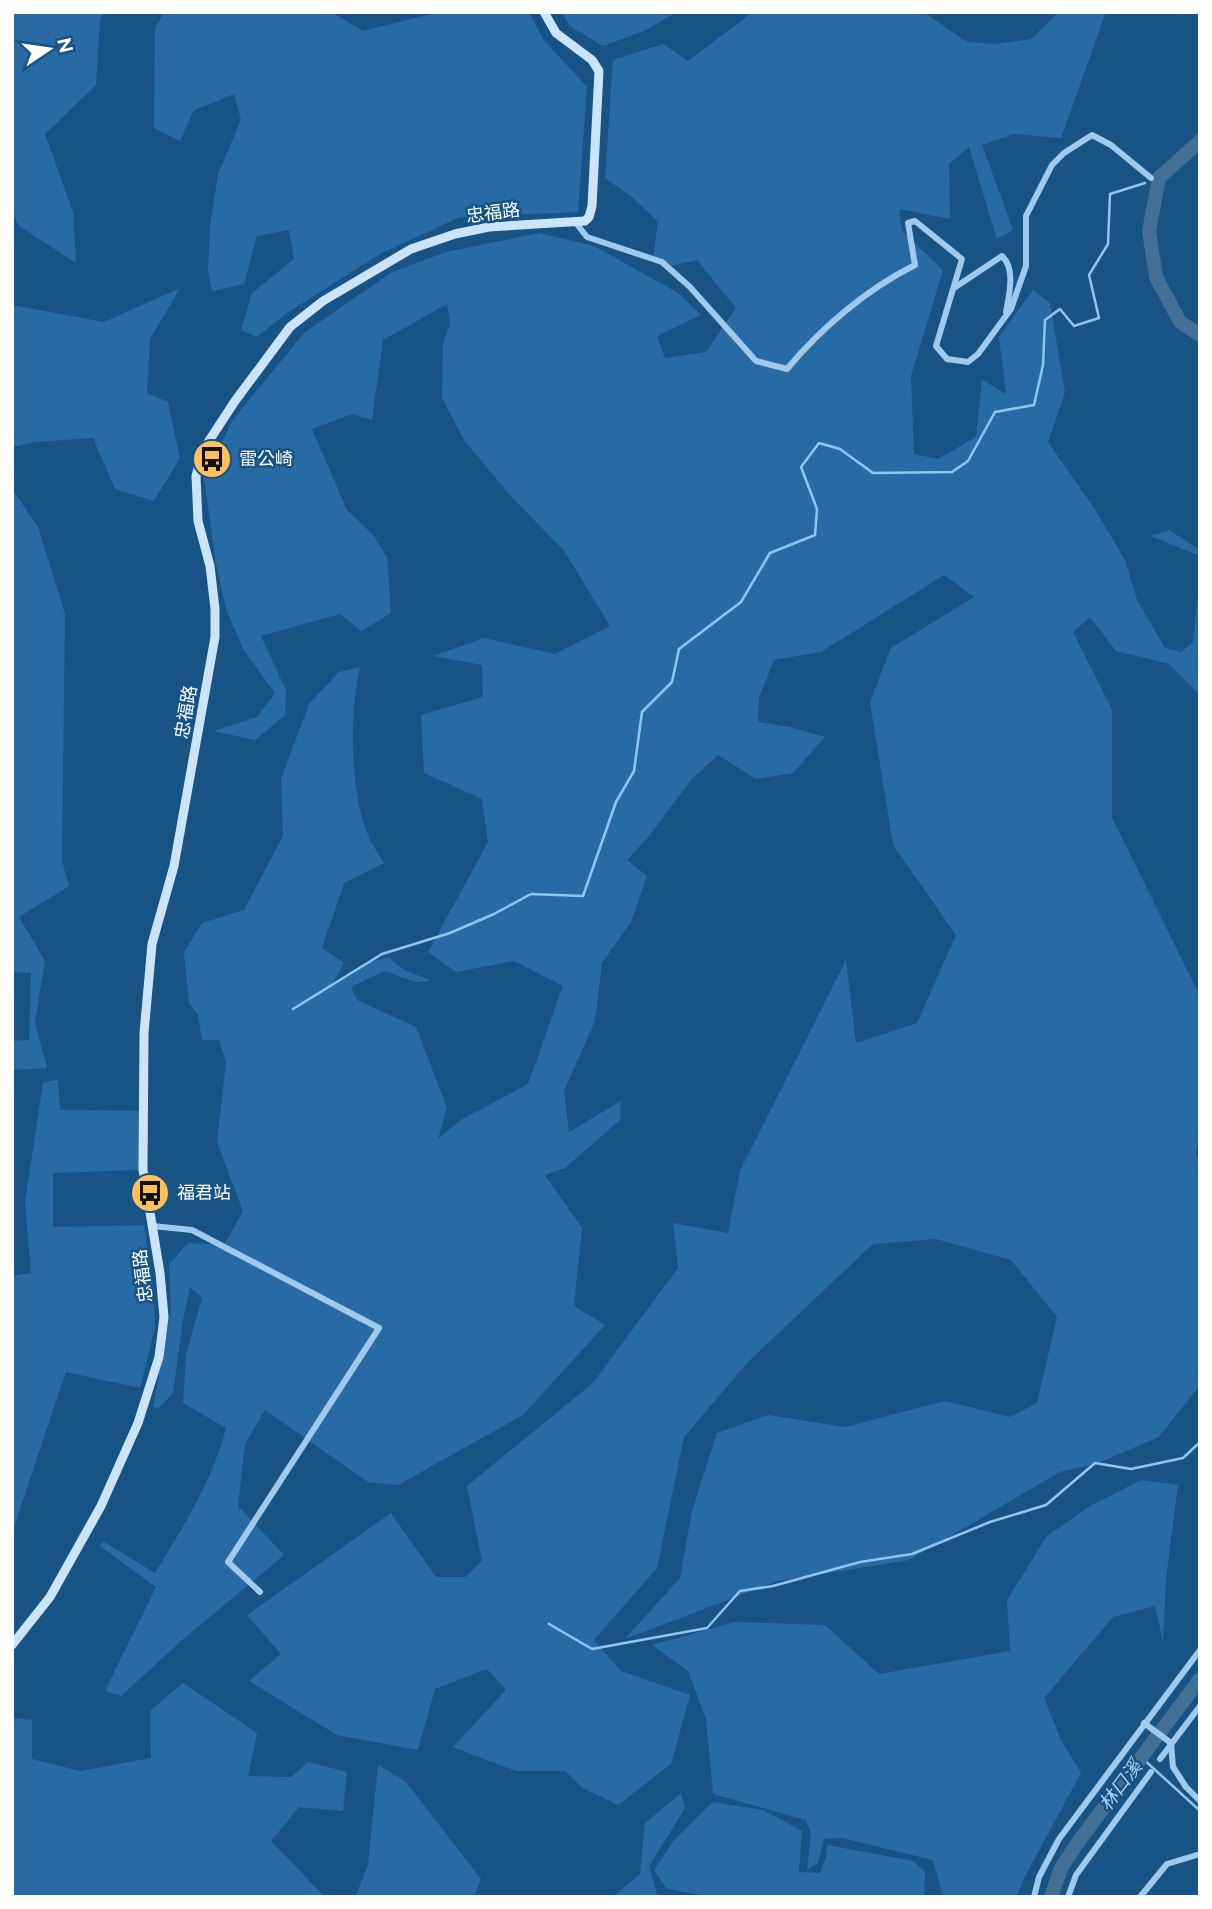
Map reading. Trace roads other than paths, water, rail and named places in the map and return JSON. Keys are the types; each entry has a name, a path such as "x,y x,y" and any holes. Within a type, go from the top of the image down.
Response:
{"street":[{"path":"544,12 556,33 592,60 599,71 592,206 589,217 576,223 587,237 662,262 690,287 756,361 787,369 869,292 915,265 908,223 915,221 962,259 936,346 947,359 968,362 978,354 1006,316 1016,297 1026,266 1026,216 1052,165 1092,135 1111,145 1151,178"},
{"name":"忠福路","path":"12,1645 20,1638 56,1585 101,1506 138,1423 159,1357 163,1317 160,1273 143,1170 144,1033 152,944 174,866 215,637 210,566 198,521 196,476 203,450 235,401 290,327 360,277 411,249 455,234 489,227 576,223"},
{"path":"954,288 1002,256 1007,260 1010,271 1006,316"},
{"path":"152,1226 192,1230 379,1328 229,1562 260,1592"},
{"path":"1034,1897 1039,1877 1059,1839 1147,1725 1200,1650"},
{"path":"1160,1759 1169,1741 1200,1706"},
{"path":"1147,1725 1169,1741 1172,1767 1200,1801"},
{"path":"1068,1897 1076,1875 1151,1772"},
{"path":"1140,1897 1167,1864 1200,1854"}],"waterway":[{"name":"林口溪","path":"1200,141 1159,178 1149,231 1156,277 1180,322 1200,335"},
{"path":"293,1009 382,954 450,933 531,894 583,896 616,802 634,771 642,712 672,682 679,649 741,602 770,553 815,535 817,509 801,467 819,443 840,449 873,473 952,472 968,461 995,412 1034,405 1043,365 1045,320 1060,309 1074,326 1099,318 1089,275 1108,244 1110,194 1145,183"},
{"path":"549,1624 592,1649 707,1628 740,1591 773,1586 860,1562 912,1554 990,1522 1046,1505 1095,1463 1131,1469 1183,1458 1199,1443"},
{"name":"林口溪","path":"1051,1897 1061,1868 1081,1838 1200,1679"},
{"path":"1141,1757 1198,1809"}],"place":[{"name":"雷公崎","path":"212,459"},
{"name":"福君站","path":"150,1193"}]}
